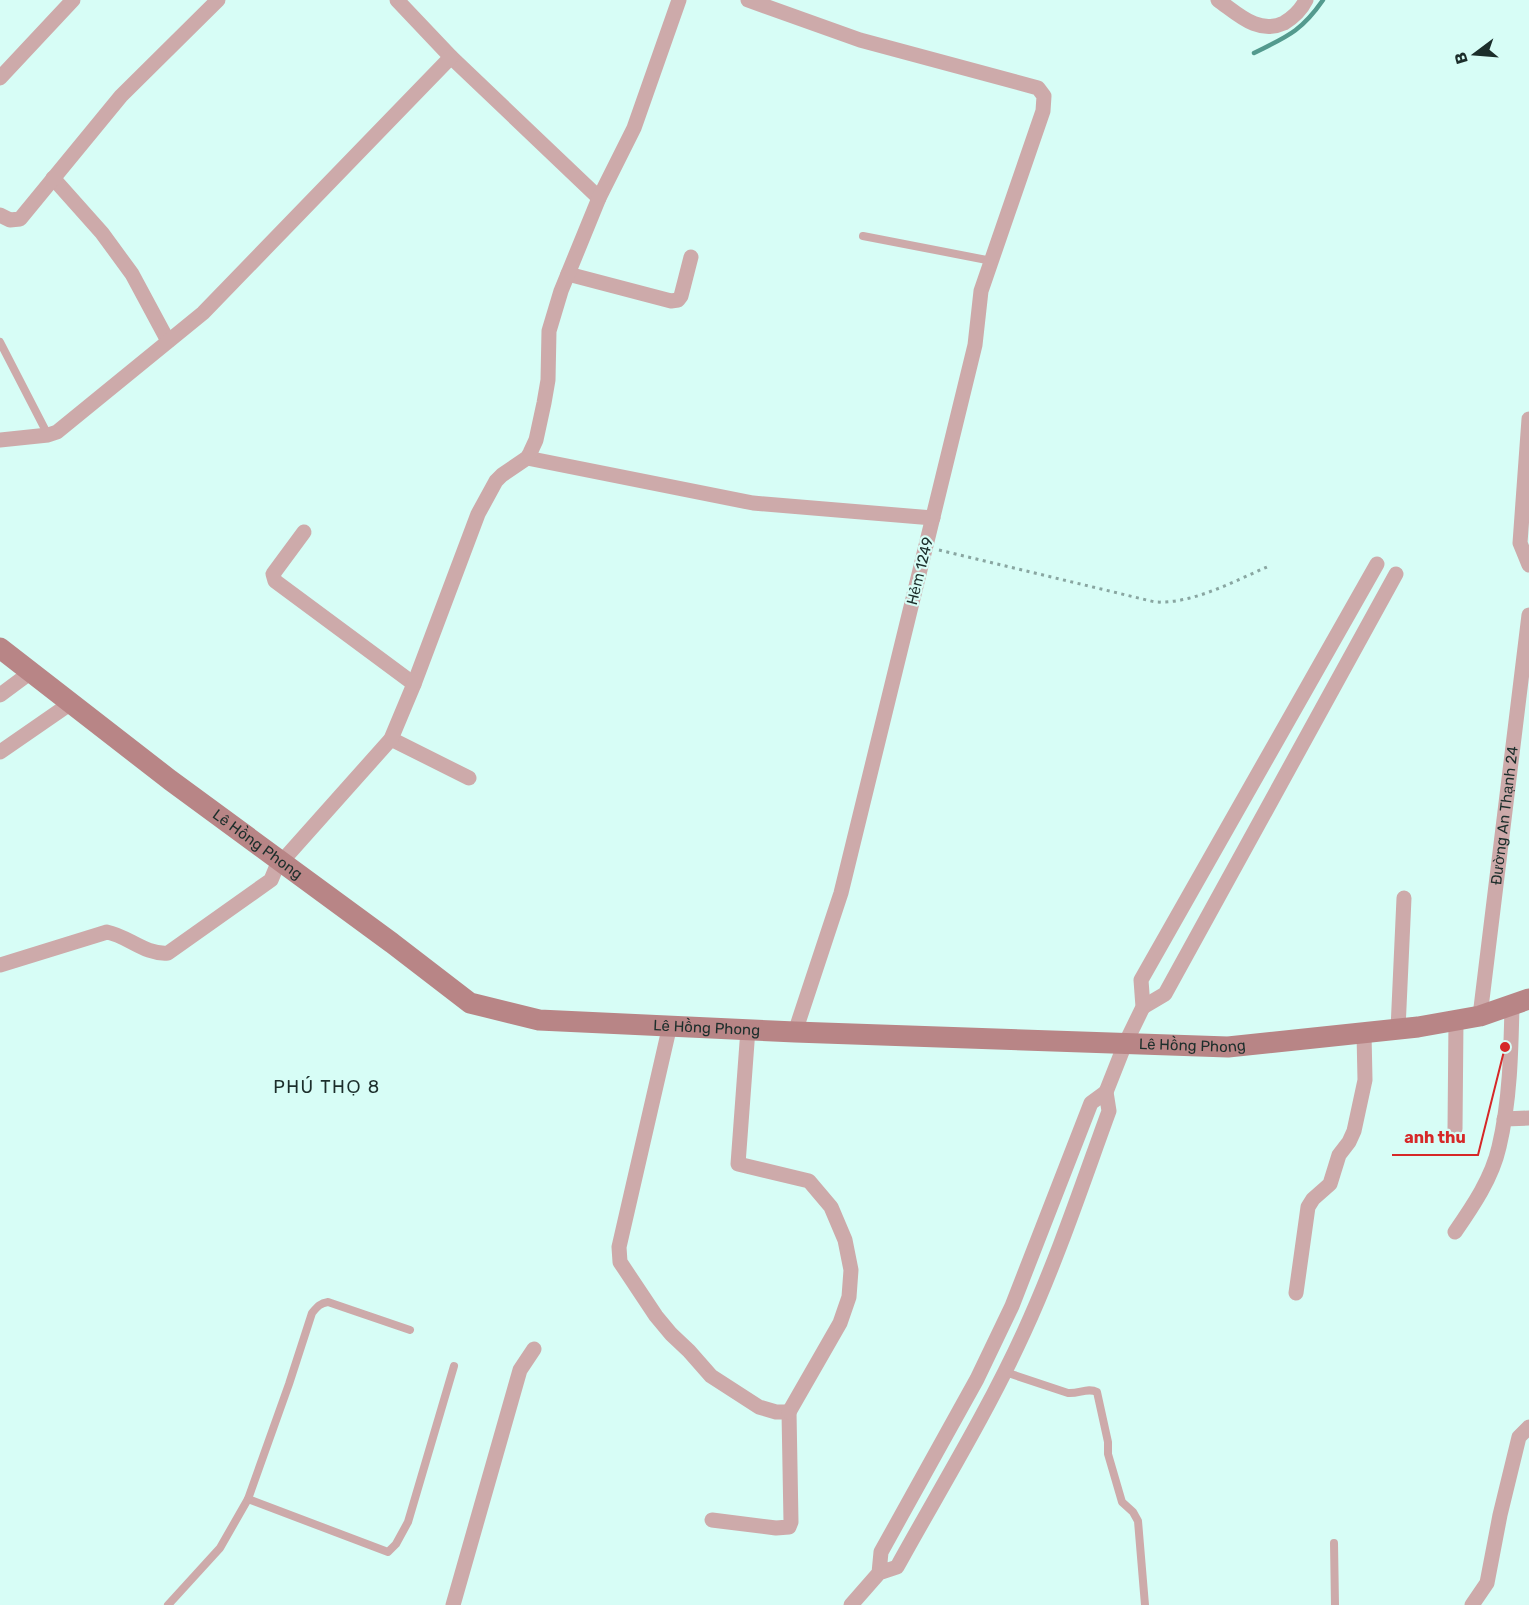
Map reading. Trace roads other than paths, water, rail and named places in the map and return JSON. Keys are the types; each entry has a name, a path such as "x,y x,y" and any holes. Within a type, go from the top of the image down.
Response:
{"street":[{"path":"0,78 73,0"},
{"path":"0,215 10,220 20,219 121,96 218,0"},
{"path":"397,0 451,57 599,198"},
{"path":"0,965 106,932 115,933 152,952 168,953 271,880 276,868 391,739 478,514 496,481 527,458 536,440 548,380 549,331 568,274 599,198 634,128 679,0"},
{"name":"Hẻm 1249","path":"748,0 860,40 1038,88 1044,96 1043,111 981,291 975,345 841,893 795,1032"},
{"path":"1218,0 1253,24 1264,28 1277,26 1291,19 1301,10 1306,0"},
{"path":"0,440 57,432 203,312 451,57"},
{"path":"53,178 102,233 132,274 168,341"},
{"path":"568,274 671,301 678,300 681,296 691,257"},
{"path":"1529,419 1520,543 1529,564"},
{"path":"527,458 753,503 933,518"},
{"path":"304,532 273,574 275,581 414,684"},
{"path":"851,1605 879,1573 897,1567 990,1403 1025,1330 1109,1111 1106,1092 1143,1007 1141,980 1377,564"},
{"path":"1143,1007 1166,994 1396,574"},
{"name":"Đường An Thạnh 24","path":"1480,1016 1529,615"},
{"name":"Lê Hồng Phong","path":"0,648 170,780 470,1003 539,1020 795,1032 1228,1047 1398,1029 1480,1016 1520,1002"},
{"path":"0,696 31,672"},
{"path":"0,752 71,703"},
{"path":"391,739 469,778"},
{"path":"1268,757 1290,767"},
{"path":"1398,1029 1404,898"},
{"path":"1455,1232 1479,1196 1499,1148 1504,1119 1511,1037 1520,1002"},
{"path":"1455,1129 1456,1020"},
{"path":"670,1025 619,1247 620,1262 670,1335 689,1351 711,1376 759,1407 776,1412 789,1412"},
{"path":"712,1520 776,1528 789,1527 791,1522 789,1412 840,1323 849,1297 851,1270 845,1240 831,1207 808,1181 738,1164 748,1029"},
{"path":"1296,1293 1308,1207 1313,1198 1330,1184 1339,1155 1354,1131 1365,1080 1364,1034"},
{"path":"879,1573 881,1552 984,1364 1016,1296 1091,1103 1106,1092"},
{"path":"1504,1119 1529,1119"},
{"path":"453,1605 520,1370 534,1349"},
{"path":"984,1364 1005,1372"},
{"path":"1472,1605 1487,1583 1500,1515 1519,1437 1529,1427"}],"lane":[{"path":"863,236 992,261"},
{"path":"0,342 48,435"},
{"path":"168,1605 220,1548 248,1499 312,1313 317,1306 328,1302 410,1330"},
{"path":"248,1499 388,1552 396,1544 408,1522 454,1366"},
{"path":"1005,1372 1071,1393 1088,1390 1097,1392 1108,1442 1108,1454 1122,1502 1133,1512 1138,1521 1145,1605"},
{"path":"1334,1543 1335,1605"}],"waterway":[{"path":"1254,53 1300,27 1323,0"}],"place":[{"name":"anh thu","path":"1505,1047"}],"district":[{"name":"PHÚ THỌ 8","path":"327,1087"}]}
